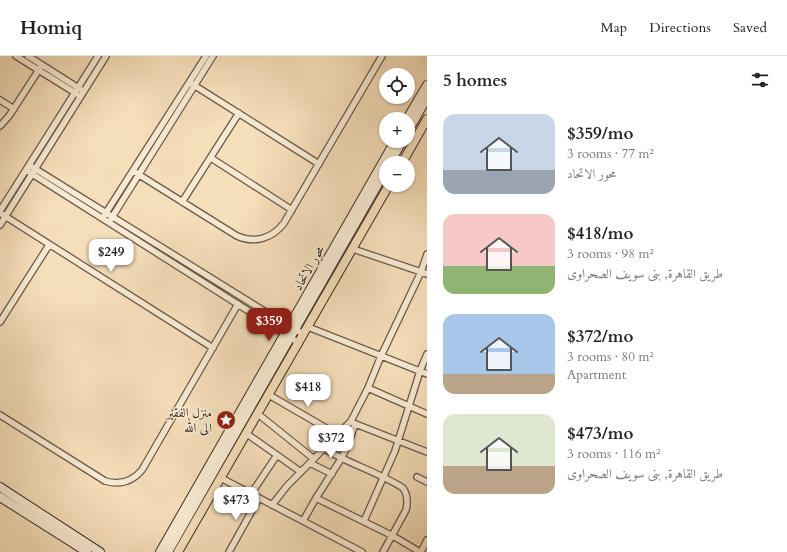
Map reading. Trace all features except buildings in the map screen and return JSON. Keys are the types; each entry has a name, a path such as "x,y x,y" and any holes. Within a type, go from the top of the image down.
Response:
{"main road":[{"path":"406,156 427,119"},
{"path":"178,552 385,192"}],"street":[{"path":"16,56 40,67 82,94"},
{"path":"28,56 40,67"},
{"path":"0,225 2,214 26,170 98,56"},
{"path":"2,214 32,174 106,56"},
{"path":"104,216 206,56"},
{"path":"108,222 213,56"},
{"path":"133,171 237,236 251,240 266,238 282,227 382,56"},
{"path":"0,126 14,109 40,67"},
{"path":"189,82 319,164"},
{"path":"412,112 427,85"},
{"path":"415,119 427,98"},
{"path":"0,100 14,109"},
{"path":"182,202 239,113"},
{"name":"محور الاتحاد","path":"168,552 391,148"},
{"path":"211,158 292,210"},
{"path":"29,165 104,216 108,222 238,304 290,332 306,331 381,356 427,374"},
{"path":"26,170 104,216 112,217 290,332 299,343"},
{"name":"محور الاتحاد","path":"160,552 379,182"},
{"path":"2,214 213,348"},
{"path":"0,322 49,245"},
{"path":"353,249 427,274"},
{"path":"303,521 341,458 353,423 381,356 421,272 427,254"},
{"path":"0,415 105,481 119,483 128,481 136,477 142,470 238,304"},
{"path":"364,521 398,441 408,406 427,354"},
{"path":"368,388 427,414"},
{"path":"269,395 338,435"},
{"path":"258,414 312,461 332,474"},
{"path":"272,505 287,486 324,448 353,423"},
{"path":"353,423 427,452"},
{"path":"247,434 301,472"},
{"path":"324,448 341,458 384,477 403,488 407,496 406,510 383,552"},
{"path":"251,494 278,455"},
{"path":"417,477 427,482"},
{"path":"221,478 362,552"},
{"path":"0,487 100,552"},
{"path":"0,497 87,552"},
{"path":"229,552 258,498"},
{"path":"316,498 393,536 420,552 427,540"}],"place":[{"name":"منزل الفقير الى الله","path":"226,420"}]}
